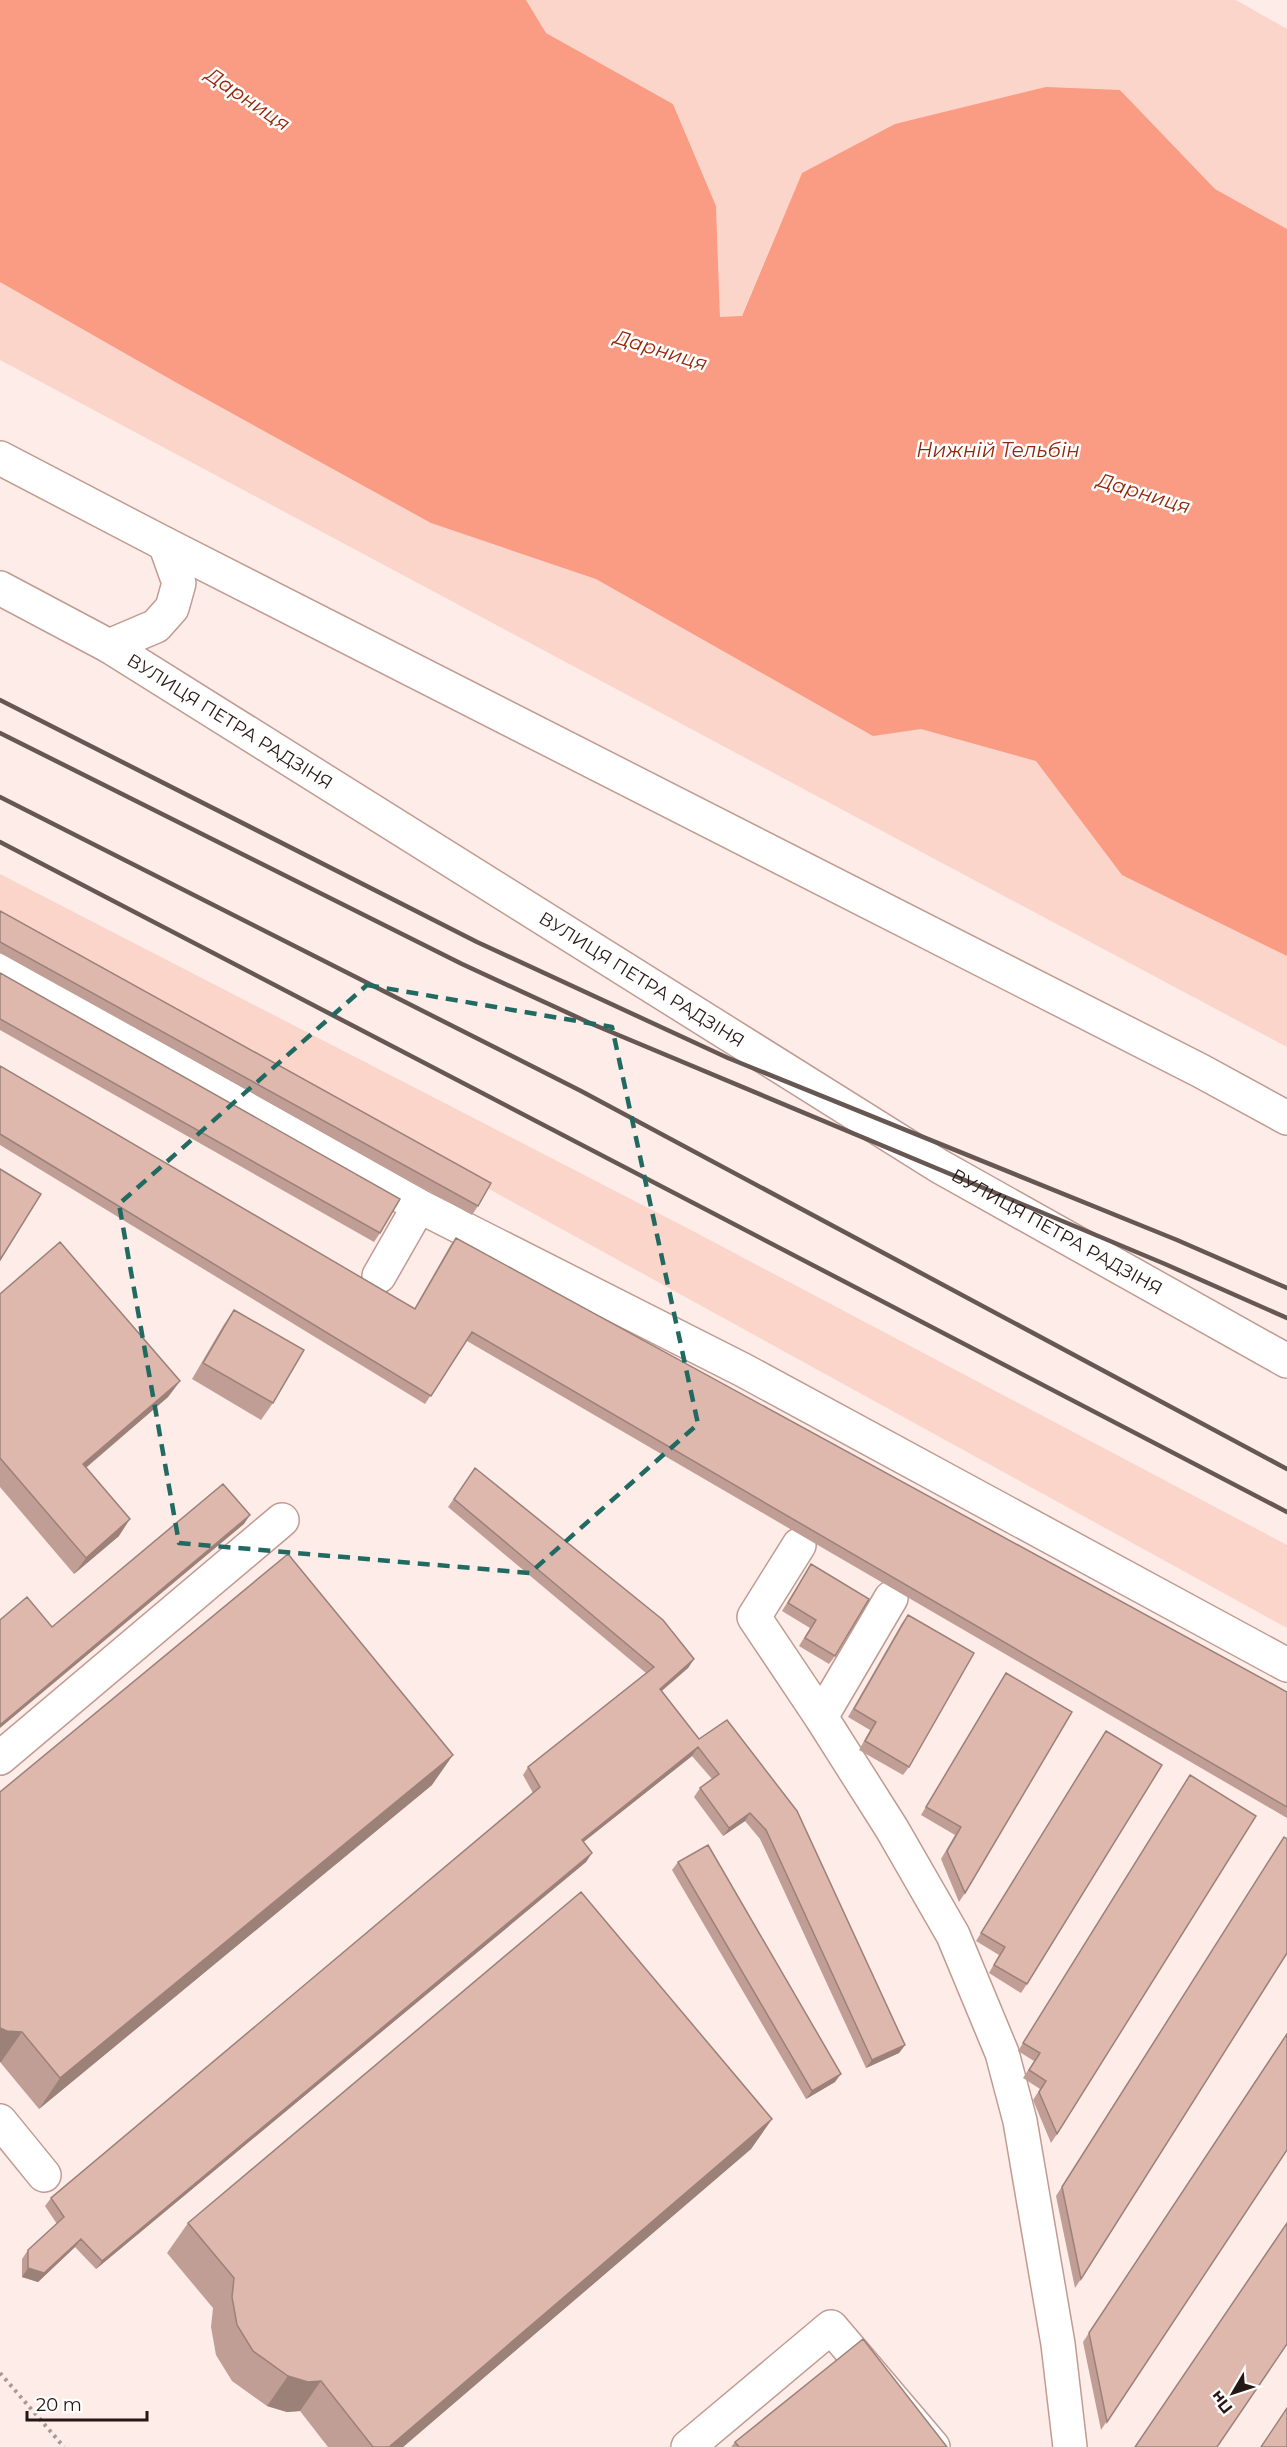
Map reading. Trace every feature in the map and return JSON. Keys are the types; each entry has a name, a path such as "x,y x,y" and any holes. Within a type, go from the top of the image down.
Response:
{"main road":[{"path":"0,458 1201,1071 1287,1118"},
{"path":"109,646 156,626 172,608 179,583 165,544"},
{"name":"ВУЛИЦЯ ПЕТРА РАДЗІНЯ","path":"0,588 109,646 939,1166 1287,1361"},
{"path":"0,970 419,1206 753,1376 1287,1665"},
{"path":"379,1276 419,1206"},
{"path":"0,1758 282,1520"},
{"path":"799,1545 754,1617 822,1717 892,1829 953,1935 1002,2053 1020,2121 1058,2344 1071,2447"},
{"path":"822,1717 891,1598"},
{"path":"0,2121 44,2175"},
{"path":"688,2447 831,2327 933,2447"}],"path":[{"path":"0,2373 64,2447"}],"highlighted area":[{"path":"367,985 612,1027 698,1424 530,1573 179,1543 119,1204"}],"shaded area":[{"path":"526,0 1236,0 1287,29 1287,229 1215,189 1120,90 802,173 741,317 720,317 716,206 673,104 546,33"},
{"path":"0,189 980,576 1191,909 1287,956 1287,1047 0,360"},
{"path":"0,874 687,1228 1287,1545 1287,1628 0,920"}],"water":[{"name":"Нижній Тельбін","path":"0,0 526,0 546,33 673,104 716,206 720,317 742,316 802,173 895,124 1046,87 1120,90 1215,189 1287,229 1287,956 1122,875 1036,761 921,729 873,736 596,579 431,523 0,282"}],"building":[{"path":"0,911 491,1183 478,1206 0,942"},
{"path":"0,973 400,1199 380,1233 0,1019"},
{"path":"0,1066 415,1309 456,1238 1287,1692 1287,1807 472,1332 431,1396 0,1134"},
{"path":"0,1169 41,1194 0,1260"},
{"path":"60,1242 180,1381 83,1464 130,1519 86,1558 0,1458 0,1294"},
{"path":"234,1310 304,1350 273,1403 203,1363"},
{"path":"475,1468 663,1620 694,1659 660,1689 699,1739 727,1720 797,1811 905,2045 872,2060 766,1830 750,1813 729,1828 700,1788 719,1774 698,1747 582,1840 592,1853 102,2261 81,2239 44,2273 28,2268 28,2250 64,2217 51,2198 540,1787 528,1767 654,1667 454,1499"},
{"path":"223,1484 250,1515 0,1725 0,1620 27,1597 52,1627"},
{"path":"288,1554 453,1755 60,2078 22,2032 0,2028 0,1792"},
{"path":"811,1564 869,1599 835,1656 805,1638 816,1620 788,1603"},
{"path":"908,1615 974,1653 909,1767 865,1741 876,1722 854,1709"},
{"path":"1006,1673 1072,1712 965,1893 947,1851 961,1827 926,1807"},
{"path":"1106,1731 1162,1765 1027,1984 994,1965 1005,1947 981,1933"},
{"path":"1190,1775 1256,1816 1057,2134 1039,2092 1046,2081 1029,2070 1040,2053 1023,2043"},
{"path":"1284,1837 1287,1839 1287,1953 1081,2279 1062,2187"},
{"path":"708,1845 841,2074 812,2091 678,1862"},
{"path":"581,1892 772,2119 389,2447 373,2447 321,2381 308,2382 288,2376 253,2351 237,2325 232,2297 234,2278 188,2223"},
{"path":"1287,2034 1287,2150 1107,2422 1089,2333"},
{"path":"1287,2223 1287,2344 1217,2447 1135,2447"},
{"path":"863,2339 947,2447 739,2447 735,2442"},
{"path":"1287,2408 1287,2447 1261,2447"}],"railway":[{"path":"0,700 477,942 728,1058 1177,1240 1287,1288"},
{"path":"0,733 462,964 592,1024 1165,1264 1287,1318"},
{"path":"0,797 581,1091 1287,1469"},
{"path":"0,842 1287,1512"}],"water label":[{"name":"Дарниця","path":"248,99"},
{"name":"Дарниця","path":"661,350"},
{"name":"Дарниця","path":"1144,493"}]}
